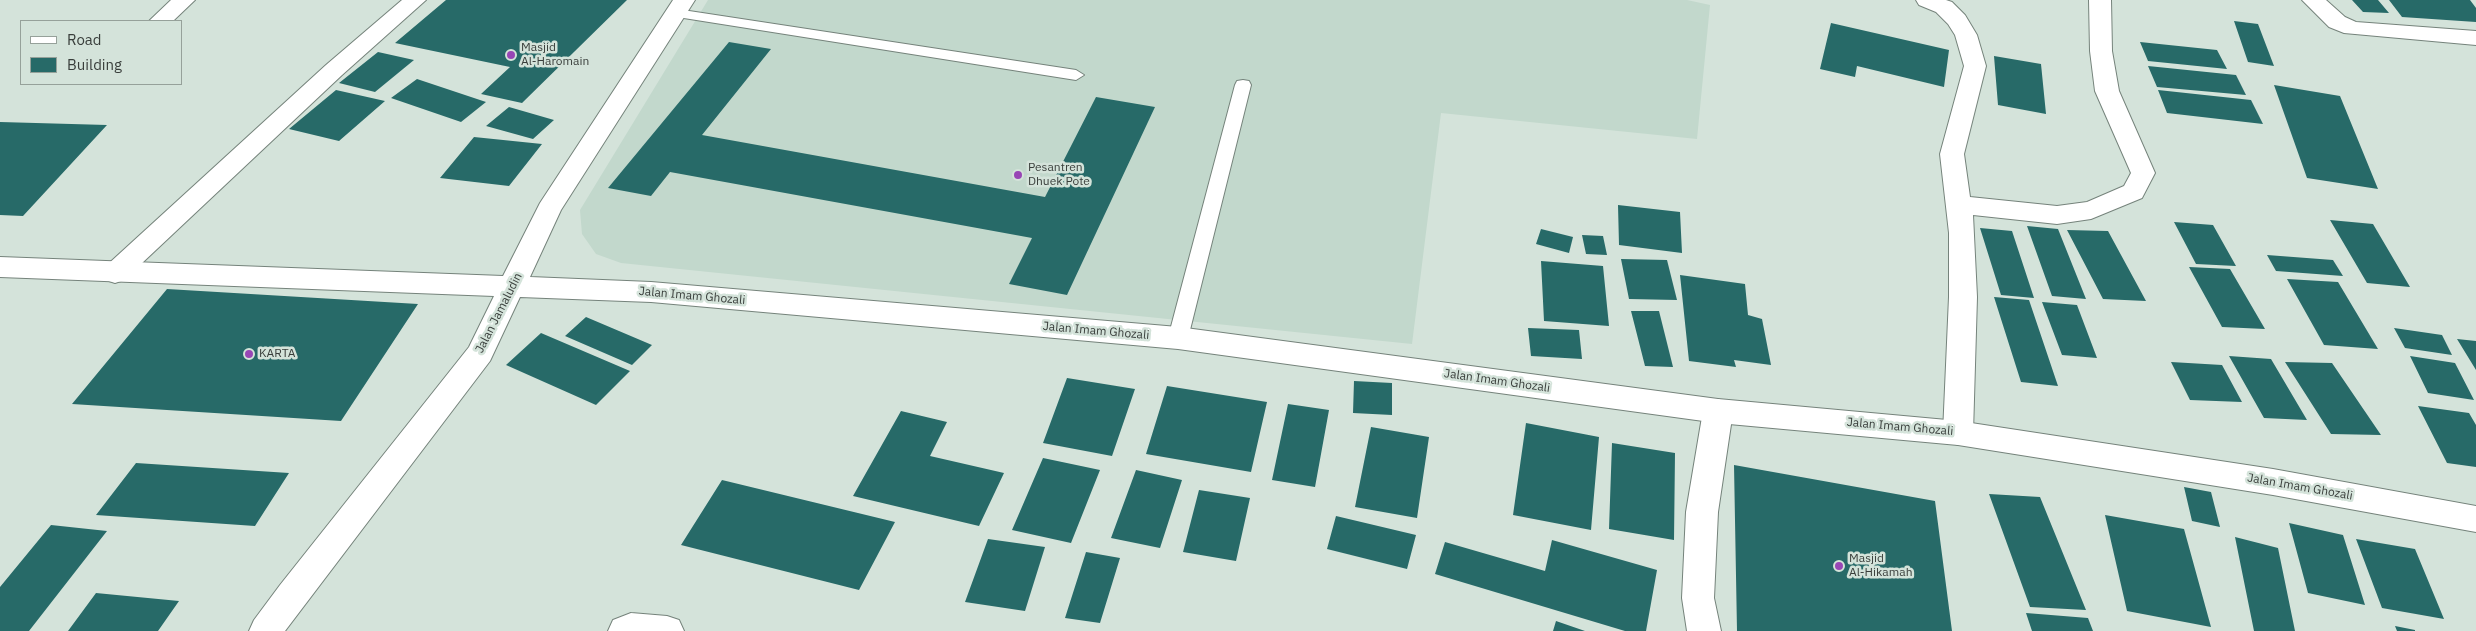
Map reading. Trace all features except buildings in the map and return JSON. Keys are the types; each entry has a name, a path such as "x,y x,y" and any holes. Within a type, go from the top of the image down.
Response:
{"street":[{"path":"161,20 184,0"},
{"path":"116,273 334,70 416,0"},
{"path":"1959,205 2057,215 2091,210 2134,192 2143,173 2107,91 2101,51 2100,0"},
{"path":"2313,0 2337,22 2352,28 2476,38"},
{"path":"1938,2 1957,20 1966,35 1975,66 1952,154 1959,205 1963,297 1958,433"},
{"name":"Jalan Jamaludin","path":"266,631 292,594 480,353 514,286 549,209 680,7"},
{"name":"Jalan Imam Ghozali","path":"0,267 116,273 651,292 1178,338 1718,411 1958,433 2273,482 2476,519"},
{"path":"1704,631 1698,598 1702,512 1718,411"},
{"path":"625,631 631,628 667,631"}],"lane":[{"path":"680,7 1076,75"},
{"path":"1178,338 1243,85"}],"shaded area":[{"name":"Pesantren Dhuek Pote","path":"708,0 1687,0 1710,5 1697,139 1441,113 1412,344 621,263 596,254 582,234 580,210"}],"place":[{"name":"Masjid Al-Haromain","path":"511,55"},
{"name":"Pesantren Dhuek Pote","path":"1018,175"},
{"name":"KARTA","path":"249,354"},
{"name":"Masjid Al-Hikamah","path":"1839,566"}]}
